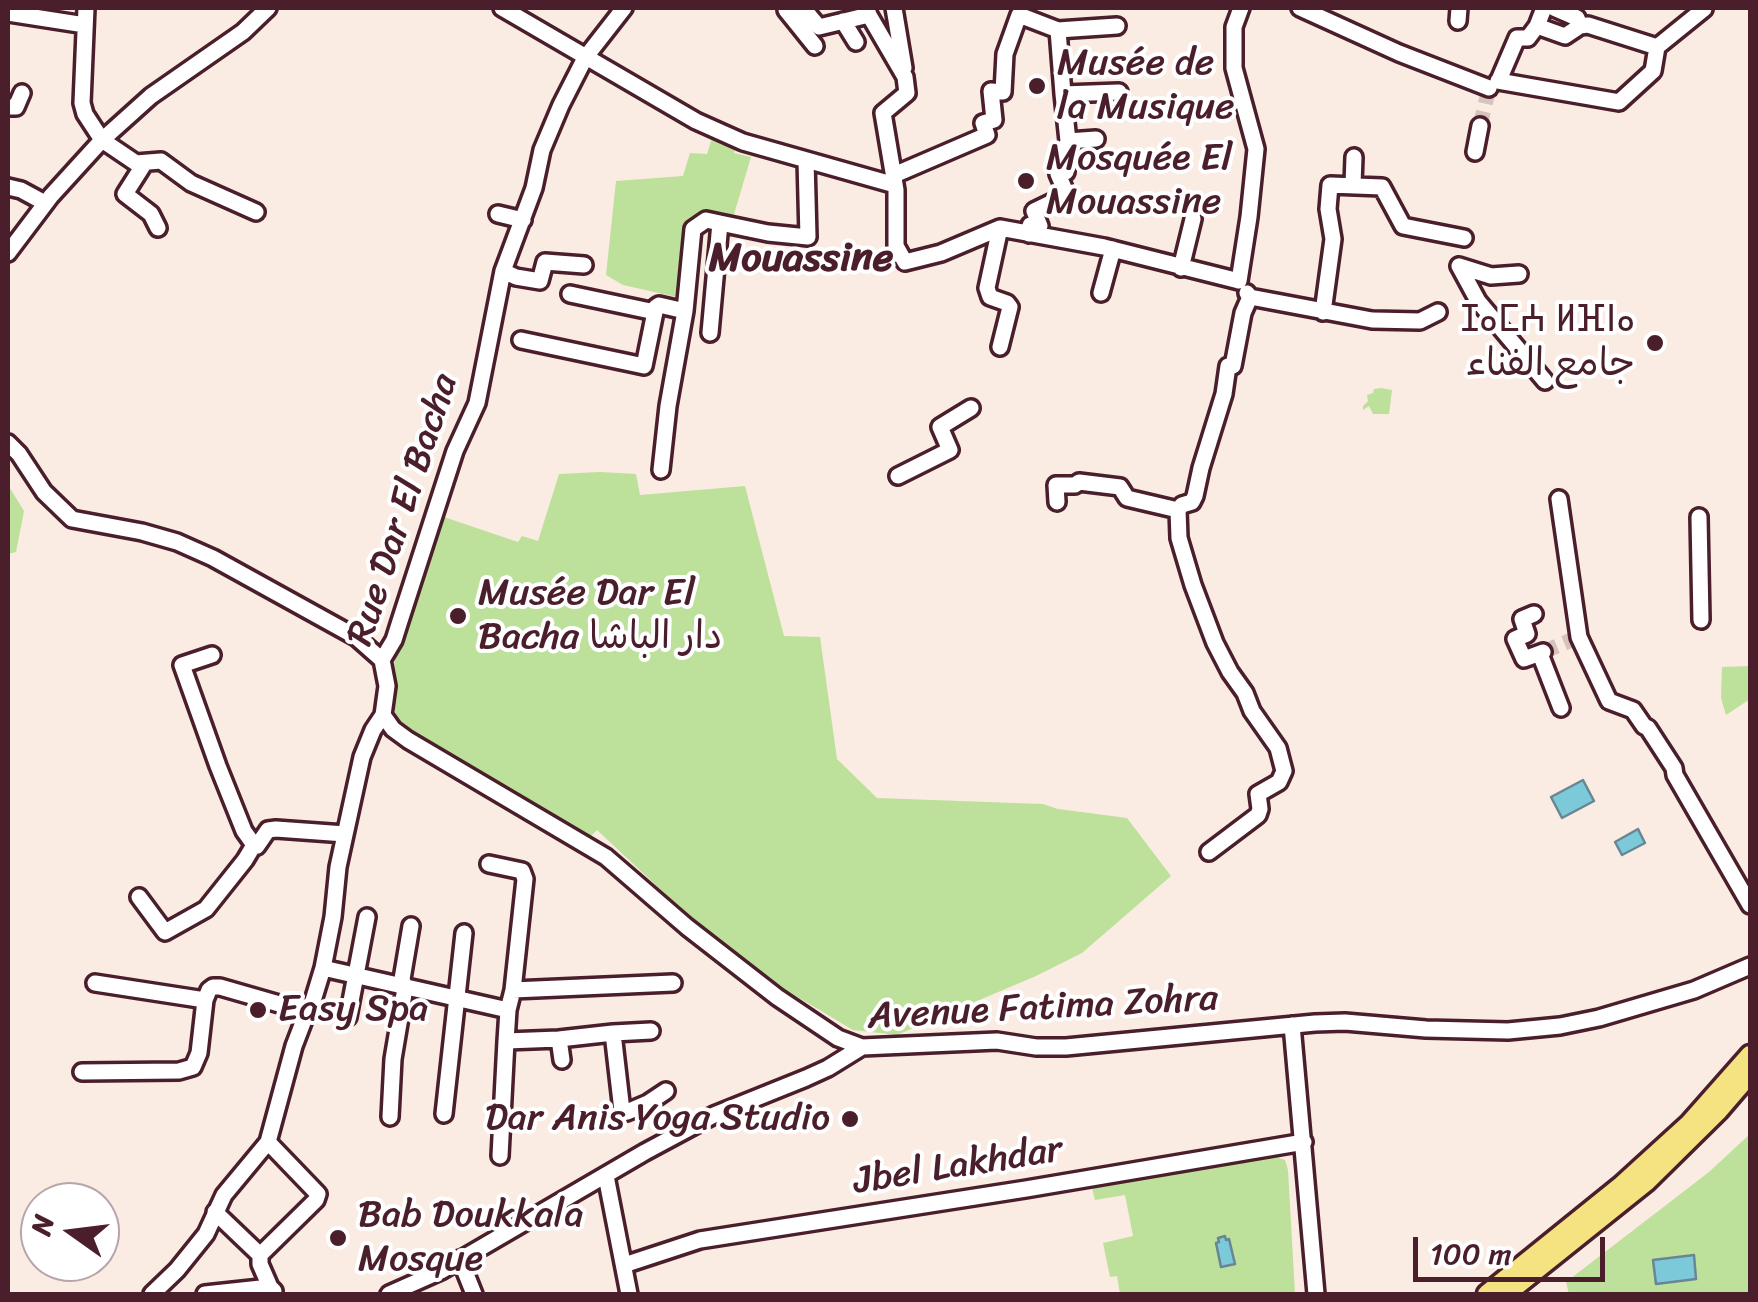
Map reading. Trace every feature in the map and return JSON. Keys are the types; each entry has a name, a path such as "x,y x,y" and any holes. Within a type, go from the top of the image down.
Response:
{"main road":[{"path":"1487,1294 1622,1185 1688,1124 1750,1056"},
{"path":"1506,1294 1646,1182 1750,1074"}],"street":[{"path":"86,8 82,102 102,140 136,163 161,160 191,183 256,212"},
{"path":"241,8 252,21"},
{"path":"8,253 45,203 102,140 151,96 244,32 268,8"},
{"path":"502,8 696,122 743,142 894,180 987,134 983,123 994,120 991,91 1003,92 1012,11 1058,30 1118,26"},
{"name":"Rue Dar El Bacha","path":"383,715 387,686 382,660 397,631 456,451 478,403 503,271 534,188 542,150 585,58 624,8"},
{"path":"788,8 815,46"},
{"path":"803,8 818,27 868,11 906,77"},
{"path":"894,8 907,93 883,113 894,180 896,246 905,262 940,253 1000,228 1113,249 1238,282 1250,297 1323,312 1372,320 1420,320 1438,312"},
{"path":"1238,282 1256,148 1234,68 1234,27 1241,8"},
{"path":"1300,8 1399,53 1569,102 1619,102 1653,71 1657,46 1704,9"},
{"path":"1495,83 1517,38 1528,38 1544,8"},
{"path":"1554,8 1577,18 1580,26"},
{"path":"8,14 53,14 85,25"},
{"path":"843,16 856,42"},
{"path":"1537,26 1565,36 1588,25 1657,46"},
{"path":"1029,234 1030,225 1040,226 1034,211 1067,194 1058,174 1066,172 1058,153 1065,151 1068,141 1058,30"},
{"path":"1063,94 1119,92"},
{"path":"8,107 16,108 22,94"},
{"path":"1475,152 1480,126"},
{"path":"1068,141 1096,139"},
{"path":"1353,185 1354,157"},
{"path":"661,470 693,229 706,220 808,237 806,160"},
{"path":"144,164 125,194 151,214 158,228"},
{"path":"1323,312 1332,239 1330,185 1382,187 1403,226 1464,238"},
{"path":"8,186 45,203"},
{"path":"498,214 523,220"},
{"path":"1181,268 1193,219"},
{"path":"710,333 720,222"},
{"path":"1000,228 987,292 1010,306 1000,348"},
{"path":"1100,293 1113,249"},
{"path":"503,271 516,278 540,280 545,262 584,265"},
{"path":"1519,274 1491,276 1459,266 1478,301 1545,381"},
{"path":"570,294 655,312"},
{"path":"1057,502 1056,485 1079,482 1120,487 1127,498 1178,510 1192,502 1224,394 1228,366 1234,366 1243,313 1250,297"},
{"path":"521,340 644,366 655,312 660,305 685,311"},
{"path":"1010,314 1028,318"},
{"path":"898,476 950,450 940,427 971,408"},
{"path":"8,443 44,492 72,519 142,532 213,558 356,637 382,660"},
{"path":"1559,499 1576,638 1610,701 1633,710 1644,726 1643,734 1668,773 1674,775 1750,905"},
{"path":"1178,510 1179,538 1215,643 1252,712 1278,748 1284,772 1279,782 1258,794 1258,815 1209,852"},
{"path":"1699,517 1702,620"},
{"path":"1534,614 1522,619 1527,634 1515,639 1524,659 1542,653 1561,708"},
{"path":"212,655 182,665 244,831 254,845"},
{"path":"152,1294 206,1234 224,1195 268,1142 294,1046 323,968 362,757 383,715 408,740 606,857 777,997 838,1038 862,1047"},
{"path":"140,897 165,932 206,909 268,830 345,834"},
{"path":"490,864 522,870 525,879 508,1010 500,1156"},
{"path":"348,1017 367,917"},
{"path":"390,1117 393,1059 411,926"},
{"path":"444,1114 464,933"},
{"name":"Avenue Fatima Zohra","path":"398,1293 714,1115 828,1068 862,1047 996,1041 1066,1047 1345,1022 1426,1030 1508,1031 1598,1018 1694,990 1750,966"},
{"path":"323,968 508,1010"},
{"path":"513,990 672,983"},
{"path":"95,984 205,1000"},
{"path":"82,1072 180,1072 193,1067 199,1052 205,1000 212,987 220,986 307,1012"},
{"path":"1292,1024 1316,1294"},
{"path":"506,1042 651,1031"},
{"path":"614,1034 622,1111 648,1104 666,1091"},
{"path":"560,1039 562,1060"},
{"path":"205,1294 273,1291 260,1264 260,1255 318,1197 268,1142"},
{"name":"Jbel Lakhdar","path":"624,1266 700,1240 1304,1142"},
{"path":"606,1176 629,1294"},
{"path":"216,1212 260,1255"},
{"path":"460,1260 474,1294"}],"green space":[{"path":"712,138 736,145 734,153 751,157 732,221 703,219 681,298 623,285 606,275 616,181 683,176 690,153 707,154"},
{"path":"1381,388 1392,390 1389,414 1373,414 1369,406 1363,410 1367,395"},
{"path":"559,474 636,474 640,495 745,486 784,636 820,637 837,759 877,798 1043,804 1127,818 1171,876 1082,953 1036,976 897,1035 853,1030 756,972 692,919 597,830 591,836 401,728 392,703 392,672 435,514 518,542 522,536 538,541"},
{"path":"8,485 24,511 16,552 8,554"},
{"path":"1750,666 1750,699 1726,715 1721,698 1722,667"},
{"path":"1750,1134 1750,1294 1569,1294 1566,1282 1709,1172"},
{"path":"1273,1156 1285,1160 1288,1170 1295,1294 1120,1294 1117,1276 1110,1277 1103,1243 1133,1236 1125,1195 1095,1200 1092,1188"}],"water":[{"path":"1583,780 1594,801 1562,818 1551,797"},
{"path":"1638,829 1645,843 1622,855 1615,842"},
{"path":"1225,1236 1235,1264 1221,1267 1216,1243"},
{"path":"1694,1255 1696,1279 1656,1284 1653,1260"}],"tunnel":[{"path":"1480,126 1489,88 1498,81"},
{"path":"1543,652 1574,639"}],"place":[{"name":"Musée de la Musique","path":"1037,86"},
{"name":"Mosquée El Mouassine","path":"1026,181"},
{"name":"ⵊⴰⵎⵄ ⵍⴼⵏⴰ جامع الفناء","path":"1655,343"},
{"name":"Musée Dar El Bacha دار الباشا","path":"458,616"},
{"name":"Easy Spa","path":"258,1010"},
{"name":"Dar Anis Yoga Studio","path":"850,1119"},
{"name":"Bab Doukkala Mosque","path":"338,1238"}],"district":[{"name":"Mouassine","path":"801,260"}]}
